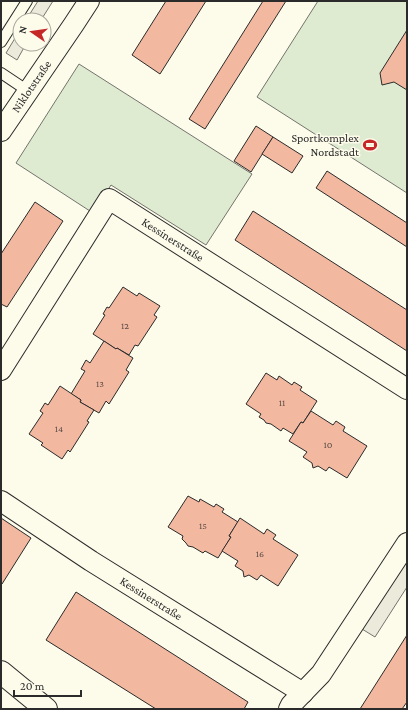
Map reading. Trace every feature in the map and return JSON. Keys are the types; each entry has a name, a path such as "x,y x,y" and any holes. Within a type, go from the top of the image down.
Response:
{"main road":[{"path":"1,672 46,709"}],"street":[{"name":"Niklotstraße","path":"1,132 89,1"},
{"name":"Kessinerstraße","path":"1,370 109,199 407,389"},
{"name":"Kessinerstraße","path":"1,501 91,560 295,704 321,674 407,542"}],"lane":[{"path":"1,42 26,1"},
{"path":"1,73 28,91"}],"green space":[{"name":"Sportkomplex Nordstadt","path":"318,1 407,1 407,193 257,97"},
{"path":"79,64 252,174 206,245 111,185 93,213 16,163"}],"shaded area":[{"path":"38,1 53,1 46,12 31,12"},
{"path":"12,43 12,52 22,52 17,60 6,53"},
{"path":"407,558 407,587 375,637 362,629"}],"building":[{"path":"166,1 206,1 160,74 132,55"},
{"path":"263,1 286,1 205,129 189,119"},
{"path":"407,30 407,90 394,82 382,85 380,73"},
{"path":"256,126 273,137 251,172 234,161"},
{"path":"273,137 303,156 292,173 262,154"},
{"path":"327,171 407,223 407,247 316,188"},
{"path":"35,202 63,221 7,307 1,304 1,254"},
{"path":"253,211 407,310 407,351 235,240"},
{"path":"123,287 137,296 139,293 160,306 154,315 157,317 138,346 135,345 129,355 117,348 116,349 93,334 105,315 103,314 107,307 109,308"},
{"path":"104,341 133,358 126,370 129,372 109,404 106,401 99,413 80,402 81,400 71,394 85,371 81,369 86,360 90,363"},
{"path":"266,373 277,380 279,376 292,385 294,382 302,387 300,390 317,401 303,423 301,422 293,434 283,428 281,431 271,424 266,423 259,417 261,414 246,404"},
{"path":"60,386 81,400 80,402 94,410 87,421 89,422 70,452 68,450 62,459 41,445 43,443 29,434 43,413 40,411 45,403 48,405"},
{"path":"311,411 333,425 336,421 345,427 343,431 367,446 347,478 329,467 326,471 318,466 313,468 312,463 303,457 307,452 289,441 301,422 303,423"},
{"path":"188,496 199,502 200,499 214,507 216,504 224,509 222,512 238,522 218,558 205,551 203,553 193,547 188,546 182,539 183,536 168,527"},
{"path":"1,518 31,538 2,584 1,584"},
{"path":"240,518 264,534 267,529 276,535 273,539 298,555 278,586 261,575 257,580 249,575 244,577 243,571 235,566 238,561 222,551"},
{"path":"76,592 248,702 244,709 156,709 46,640"},
{"path":"407,635 407,702 402,709 360,709"}],"place":[{"name":"Sportkomplex Nordstadt","path":"370,145"}]}
